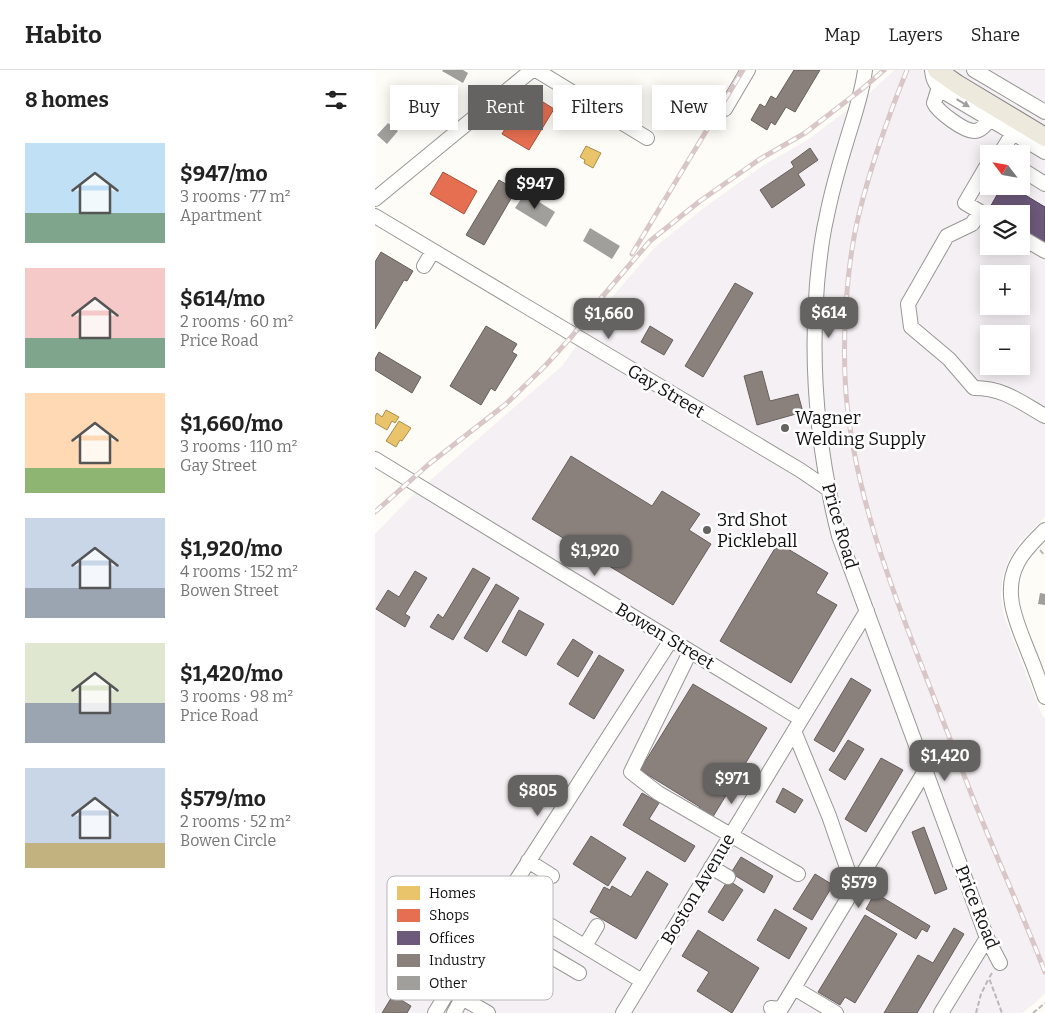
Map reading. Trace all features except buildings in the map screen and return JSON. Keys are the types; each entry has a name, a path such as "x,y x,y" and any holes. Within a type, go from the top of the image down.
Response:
{"main road":[{"path":"938,78 957,84 1045,137"}],"street":[{"path":"375,199 531,70"},
{"path":"536,70 647,138"},
{"path":"726,107 748,70"},
{"name":"Price Road","path":"865,70 862,89 836,175 820,255 815,313 815,382 818,431 828,489 839,536 987,938 1000,963"},
{"path":"932,70 932,78 938,78 990,119 1045,152"},
{"path":"974,70 1045,112"},
{"path":"938,78 934,99 937,108 958,124 974,131 981,129 990,119"},
{"path":"1006,145 1013,133"},
{"path":"1030,175 1045,184"},
{"path":"980,177 965,203 980,212"},
{"name":"Gay Street","path":"375,216 433,251 523,311 791,465 828,489"},
{"path":"980,217 972,224 947,236 907,304 911,326 949,359 974,388 1001,390 1045,416"},
{"path":"1030,242 1045,251"},
{"path":"424,266 433,251"},
{"name":"Bowen Street","path":"376,463 691,652 797,725"},
{"path":"1045,530 1027,547 1017,563 1011,581 1010,595 1013,613 1045,698"},
{"name":"Boston Avenue","path":"623,1013 642,981 654,951 711,867 867,612"},
{"path":"518,876 671,640"},
{"path":"691,652 631,772 658,793 798,874"},
{"path":"797,725 855,888"},
{"path":"771,1008 781,1009 925,771"},
{"path":"528,860 552,876"},
{"path":"711,867 728,877"},
{"path":"585,946 597,926"},
{"path":"553,927 642,981"},
{"path":"941,1013 987,938"},
{"path":"553,958 579,973"},
{"path":"794,988 836,1013"},
{"path":"435,1013 443,1000"},
{"path":"454,1013 462,1000"},
{"path":"466,1000 488,1013"}],"path":[{"path":"976,1013 981,994 989,978 1000,963"},
{"path":"989,978 1002,1013"},
{"path":"1033,1013 1045,1003"}],"shaded area":[{"path":"895,70 1045,70 1045,517 1020,542 1009,559 1002,579 1001,595 1004,616 1045,719 1045,993 1022,1013 375,1013 375,534 411,497 562,366 608,302 655,247 705,207 764,165 809,139 867,95"}],"railway":[{"path":"632,254 743,70"},
{"path":"375,512 429,464 506,404 545,366 573,335 602,297 650,241 700,201 760,159 805,133 884,70"},
{"path":"907,70 869,177 859,214 851,257 845,327 846,394 850,428 864,496 895,595 978,811 1045,972"}],"place":[{"name":"Wagner Welding Supply","path":"785,428"},
{"name":"3rd Shot Pickleball","path":"707,530"}]}
